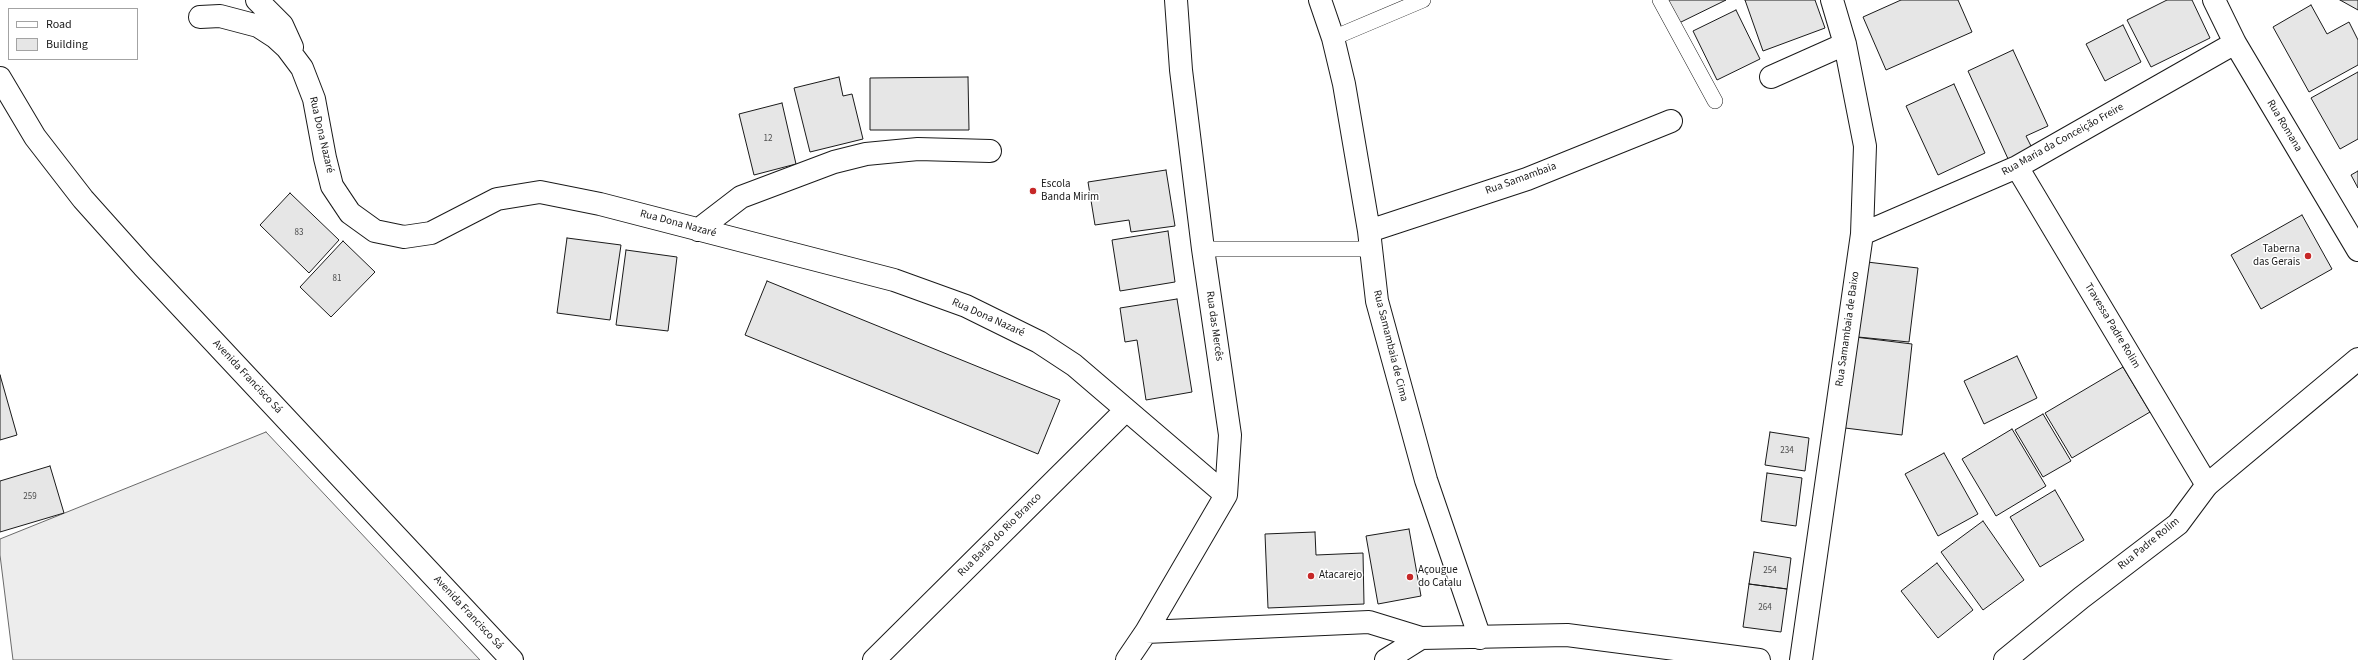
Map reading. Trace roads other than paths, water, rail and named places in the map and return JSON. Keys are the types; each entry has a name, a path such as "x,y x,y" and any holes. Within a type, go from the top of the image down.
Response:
{"street":[{"path":"257,0 282,25 302,68"},
{"name":"Rua das Mercês","path":"1126,660 1146,632 1226,495 1230,435 1203,249 1181,70 1176,0"},
{"name":"Rua Samambaia de Cima","path":"1320,0 1332,38 1345,92 1370,240 1377,301 1426,480 1480,638"},
{"name":"Rua Samambaia de Baixo","path":"1800,660 1862,234 1865,146 1846,44 1832,0"},
{"name":"Rua Romana","path":"2214,0 2235,43 2358,250"},
{"name":"Rua Dona Nazaré","path":"200,17 220,16 258,26 275,37 302,68 314,98 332,186 350,213 375,231 404,238 431,232 497,199 540,192 600,204 698,230 844,265 894,280 966,306 1040,342 1074,365 1226,495"},
{"name":"Rua Maria da Conceição Freire","path":"1862,234 2017,167 2235,43"},
{"path":"1771,77 1846,44"},
{"name":"Avenida Francisco Sá","path":"0,78 35,137 83,199 143,266 512,660"},
{"name":"Rua Samambaia","path":"1370,240 1671,121"},
{"path":"698,230 741,197 834,162 859,155 918,149 990,151"},
{"name":"Travessa Padre Rolim","path":"2017,167 2207,485"},
{"name":"Rua Padre Rolim","path":"2005,660 2081,598 2178,524 2207,485 2358,359"},
{"name":"Rua Barão do Rio Branco","path":"874,660 1126,410"},
{"path":"1146,632 1369,622 1421,638 1480,638 1567,635 1759,660"},
{"path":"1386,660 1421,638"},
{"path":"1418,660 1421,638"}],"lane":[{"path":"1332,38 1423,0"},
{"path":"1660,0 1715,101"},
{"path":"1203,249 1370,240"}],"place":[{"name":"Escola Banda Mirim","path":"1033,191"},
{"name":"Taberna das Gerais","path":"2308,256"},
{"name":"Atacarejo","path":"1311,576"},
{"name":"Açougue do Catalu","path":"1410,577"}]}
